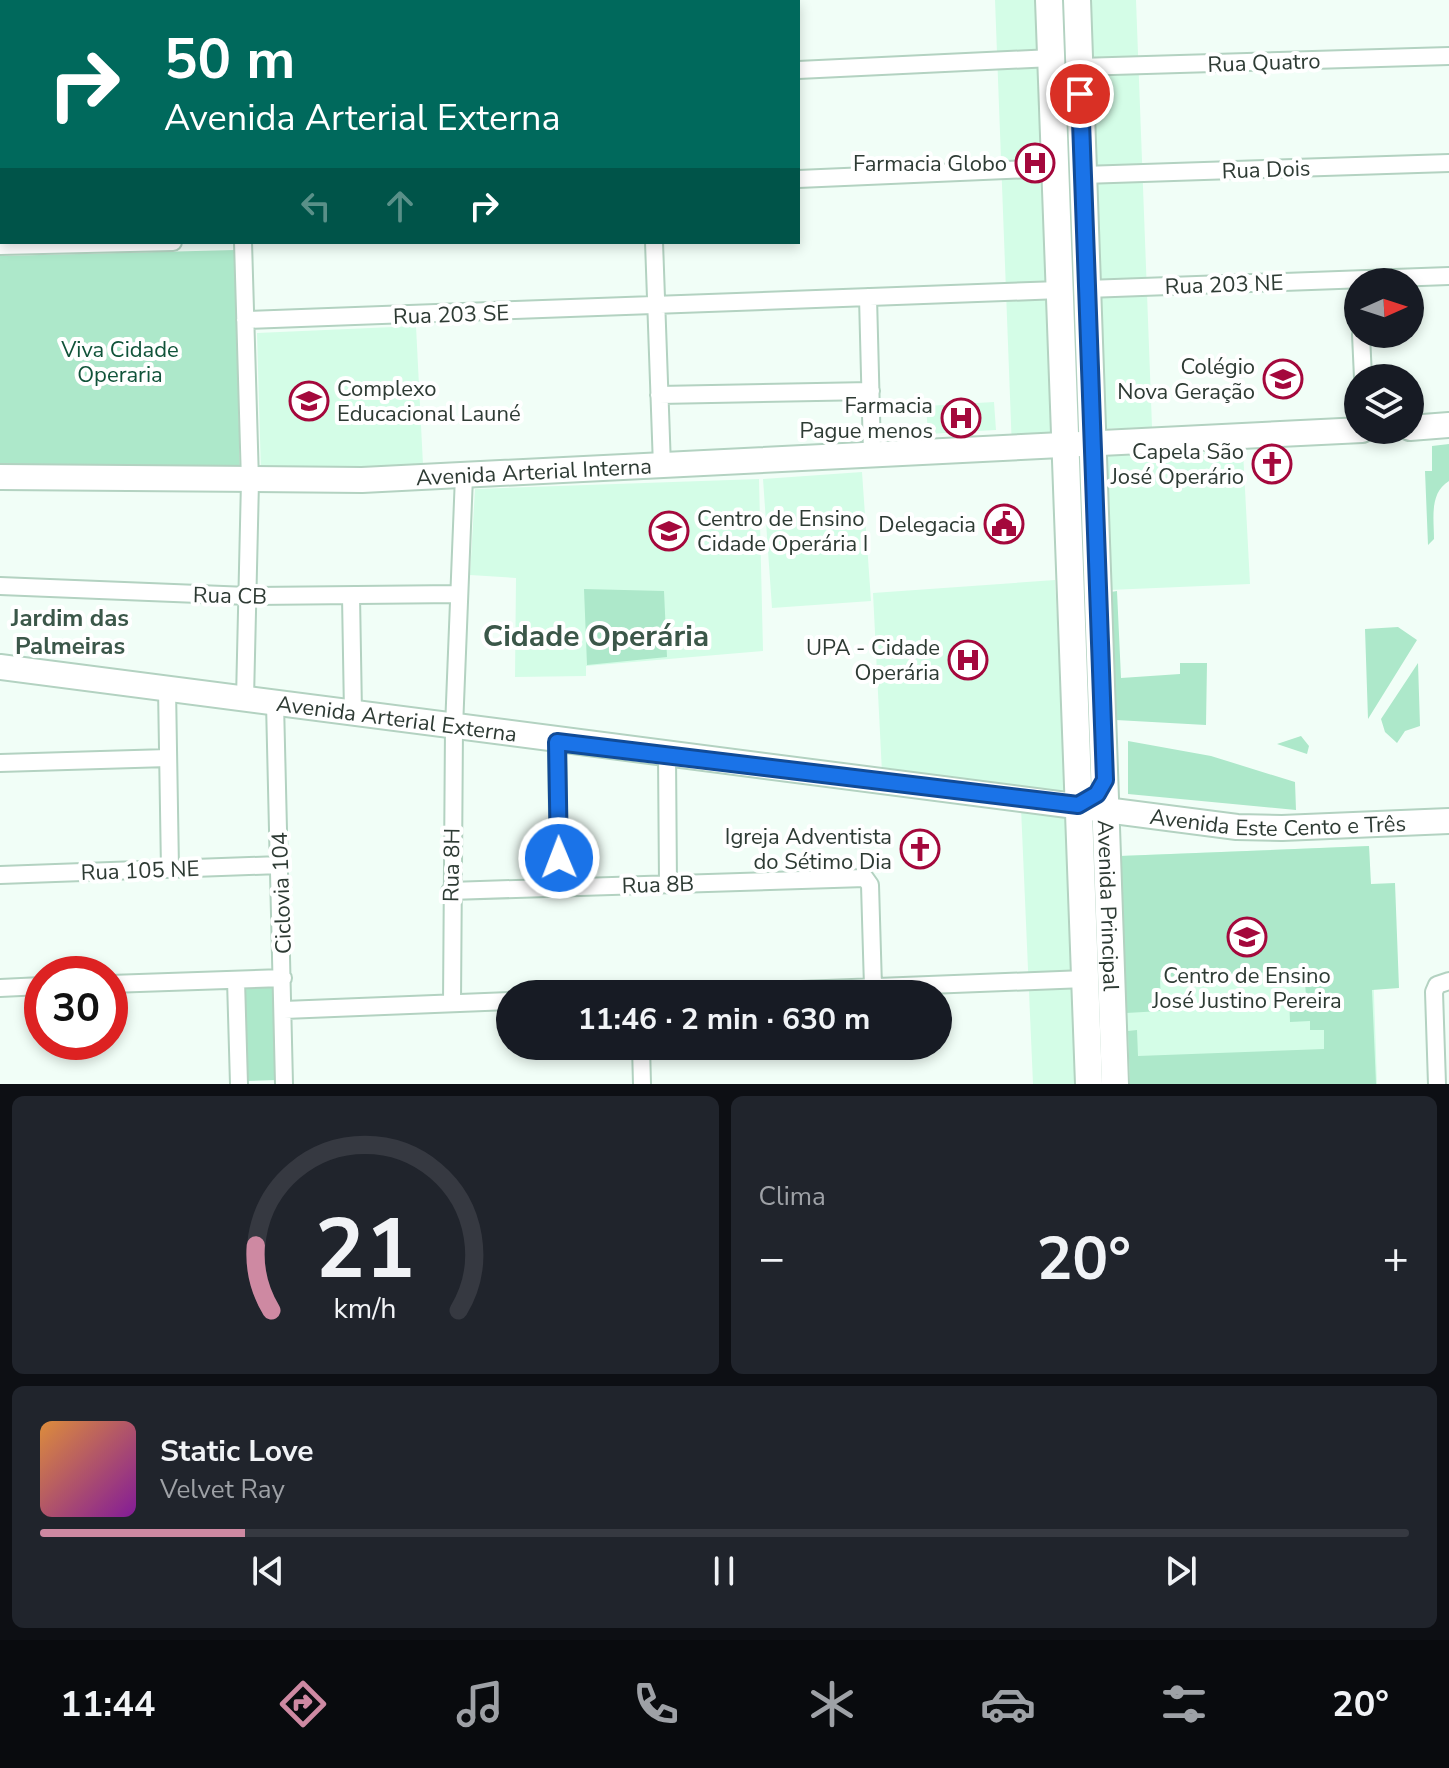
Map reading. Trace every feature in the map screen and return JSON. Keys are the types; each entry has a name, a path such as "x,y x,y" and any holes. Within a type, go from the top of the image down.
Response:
{"main road":[{"name":"Avenida Principal","path":"1049,0 1089,1084"},
{"name":"Avenida Principal","path":"1077,0 1115,1084"},
{"path":"1424,427 1449,425"},
{"name":"Avenida Arterial Interna","path":"0,477 250,481 464,476 1066,442 1344,431"},
{"name":"Avenida Arterial Externa","path":"0,667 557,742 1078,805"},
{"path":"1078,805 1097,794 1105,780"},
{"name":"Avenida Este Cento e Três","path":"1078,805 1252,827 1449,821"}],"street":[{"name":"Rua Quatro","path":"1079,67 1449,56"},
{"path":"800,70 1052,58"},
{"name":"Rua Dois","path":"1083,175 1449,163"},
{"path":"800,179 1055,168"},
{"path":"0,246 86,244"},
{"path":"243,244 250,481 245,699"},
{"path":"654,246 662,466"},
{"name":"Rua 203 NE","path":"1424,277 1449,276"},
{"name":"Rua 203 NE","path":"1087,289 1344,281"},
{"name":"Rua 203 SE","path":"245,320 1060,290"},
{"path":"868,297 872,453"},
{"path":"659,395 871,391"},
{"name":"Rua 8H","path":"452,1003 450,891 464,476"},
{"name":"Rua CB","path":"0,586 248,596 459,594"},
{"path":"351,596 353,713"},
{"path":"167,688 170,869"},
{"name":"Ciclovia 104","path":"275,703 285,1084"},
{"path":"557,742 559,887"},
{"path":"667,756 668,883"},
{"path":"0,763 168,758"},
{"name":"Rua 105 NE","path":"0,875 280,865"},
{"name":"Rua 8B","path":"450,891 865,878 870,885 873,980"},
{"path":"128,983 283,978"},
{"path":"952,984 1085,979"},
{"path":"236,980 239,1084"},
{"path":"1437,1084 1433,999 1437,985 1446,982"},
{"path":"0,988 24,987"},
{"path":"284,1010 496,1001"},
{"path":"641,1060 642,1084"}],"shaded area":[{"path":"995,0 1136,0 1152,427 1101,429 1120,856 1369,846 1377,1084 1033,1084 1021,808 1068,810 1060,449 1012,450"},
{"name":"Complexo Educacional Launé","path":"416,326 423,465 261,473 257,333"},
{"name":"Farmacia Pague menos","path":"994,402 996,430 928,434 926,406"},
{"path":"1243,451 1250,584 1109,590 1105,456"},
{"path":"862,472 871,601 772,608 763,479"},
{"name":"Centro de Ensino Cidade Operária I","path":"759,479 763,651 586,666 586,676 515,677 516,578 470,575 475,489"},
{"name":"UPA - Cidade Operária","path":"1055,580 1067,802 882,773 873,593"}],"green space":[{"path":"1059,0 1069,0 1084,417 1073,417"},
{"name":"Viva Cidade Operaria","path":"235,250 240,473 0,468 0,256"},
{"path":"1449,444 1449,481 1435,499 1434,539 1428,545 1425,471 1432,471 1432,446"},
{"path":"584,589 664,591 667,657 587,665"},
{"path":"1117,591 1121,678 1180,674 1180,663 1207,663 1206,725 1116,720 1111,592"},
{"path":"1398,627 1417,640 1368,719 1365,629"},
{"path":"1418,663 1420,726 1405,731 1397,743 1385,732 1381,719"},
{"path":"1301,736 1309,746 1307,754 1277,744"},
{"path":"1128,741 1211,756 1295,782 1296,810 1128,794"},
{"name":"Centro de Ensino José Justino Pereira","path":"1369,846 1371,884 1395,883 1399,988 1372,990 1376,1084 1130,1084 1128,1031 1137,1030 1138,1056 1324,1049 1324,1030 1310,1030 1310,1021 1290,1022 1289,996 1306,995 1304,971 1160,977 1161,1011 1126,1013 1120,856"},
{"path":"275,983 277,1080 244,1081 243,984"}],"place":[{"name":"Farmacia Globo","path":"1035,163"},
{"name":"Colégio Nova Geração","path":"1283,379"},
{"name":"Complexo Educacional Launé","path":"309,401"},
{"name":"Farmacia Pague menos","path":"961,418"},
{"name":"Capela São José Operário","path":"1272,464"},
{"name":"Delegacia","path":"1004,524"},
{"name":"Centro de Ensino Cidade Operária I","path":"669,531"},
{"name":"UPA - Cidade Operária","path":"968,660"},
{"name":"Igreja Adventista do Sétimo Dia","path":"920,849"},
{"name":"Centro de Ensino José Justino Pereira","path":"1247,937"}],"district":[{"name":"Jardim das Palmeiras","path":"70,632"},
{"name":"Cidade Operária","path":"596,636"}],"route":[{"path":"559,858 557,742 1078,805 1097,794 1105,780 1080,94"}]}
